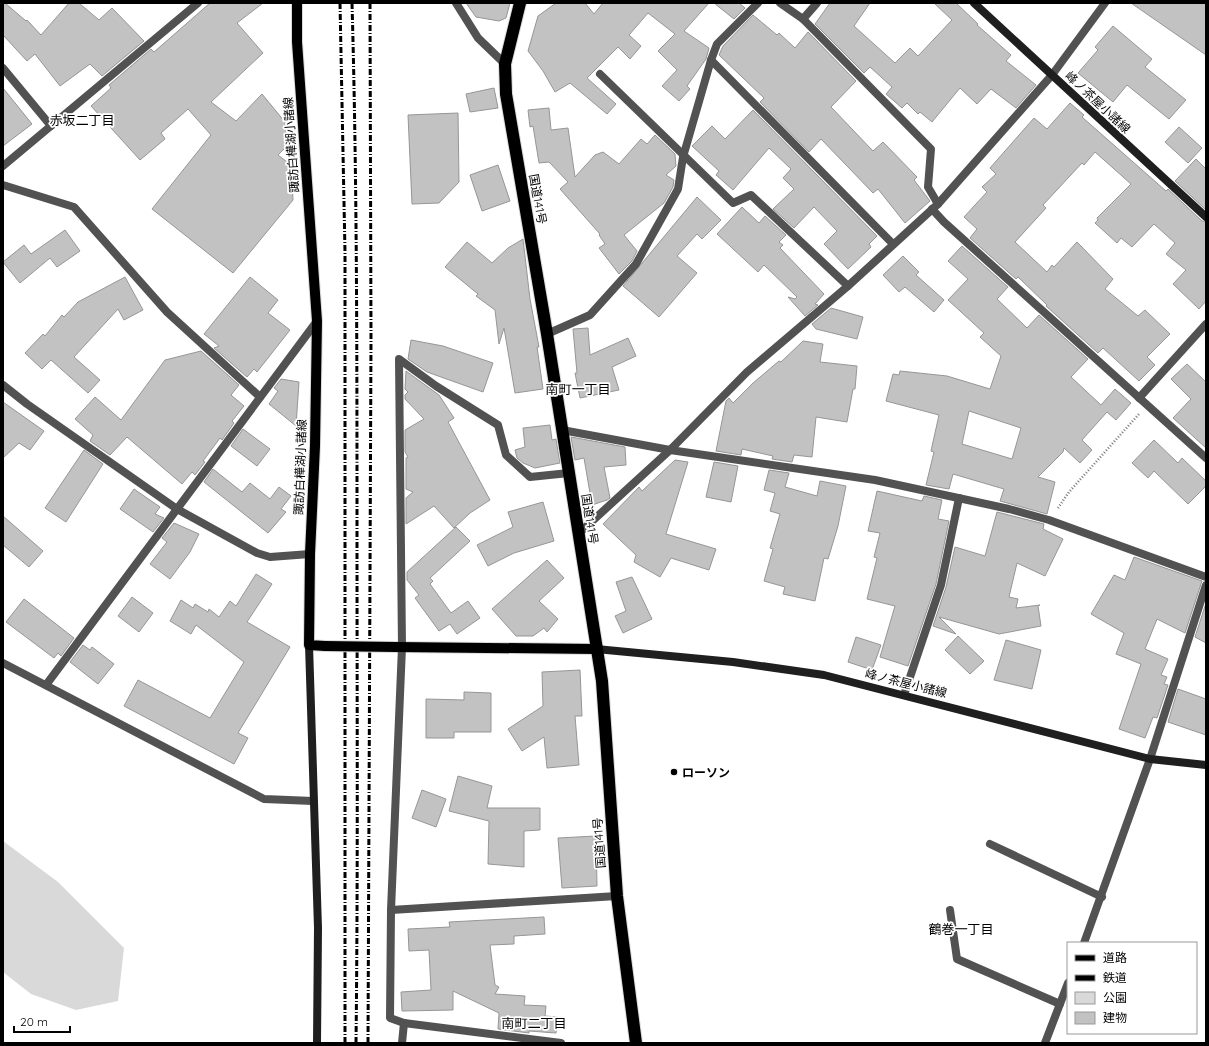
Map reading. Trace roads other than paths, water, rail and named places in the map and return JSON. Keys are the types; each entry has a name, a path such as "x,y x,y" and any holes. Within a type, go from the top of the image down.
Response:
{"highway":[{"name":"国道141号","path":"520,3 505,64 506,94 547,334 578,534 594,621 596,649 602,681 607,734 617,896 636,1043"}],"main road":[{"name":"諏訪白樺湖小諸線","path":"297,3 296,42 317,321 315,446 310,554 309,645"},
{"name":"峰ノ茶屋小諸線","path":"974,3 1206,217"},
{"path":"317,1043 318,928 309,645 596,649"},
{"name":"峰ノ茶屋小諸線","path":"596,649 733,662 824,675 1150,759 1206,765"}],"street":[{"path":"4,163 51,126 189,6 198,3"},
{"path":"456,3 478,38 505,64"},
{"path":"547,334 590,315 636,264 678,189 683,157 711,60 718,44 758,3"},
{"path":"780,3 803,19 931,149 928,187 935,207 950,227 1206,458"},
{"path":"803,19 817,3"},
{"path":"578,534 670,450 747,372 848,286 935,207 1052,75 1105,3"},
{"path":"711,60 893,244"},
{"path":"3,68 51,126"},
{"path":"600,74 683,157 733,203 752,195 848,286"},
{"path":"3,185 74,207 167,312 260,397"},
{"path":"46,685 317,321"},
{"path":"1139,398 1206,324"},
{"path":"561,1043 404,1023 390,1018 390,910 399,647 399,359 436,386 498,425 506,455 530,477 569,473"},
{"path":"3,385 27,404 177,509 257,553 270,557 310,554"},
{"path":"562,430 670,450 875,480 1010,509 1049,520 1206,576"},
{"path":"904,695 941,585 959,498"},
{"path":"1084,942 1102,897 1150,759 1206,585"},
{"path":"3,663 264,799 313,801"},
{"path":"990,844 1102,897"},
{"path":"390,910 617,896"},
{"path":"950,910 957,958 1060,1004"},
{"path":"1045,1043 1067,986"},
{"path":"402,1043 404,1023"}],"railway":[{"path":"340,3 345,252 345,1043"},
{"path":"352,3 357,336 356,1043"},
{"path":"368,1043 371,340 370,3"}],"place":[{"name":"ローソン","path":"674,772"}],"district":[{"name":"赤坂二丁目","path":"82,120"},
{"name":"南町一丁目","path":"578,389"},
{"name":"鶴巻一丁目","path":"961,929"},
{"name":"南町二丁目","path":"534,1023"}]}
